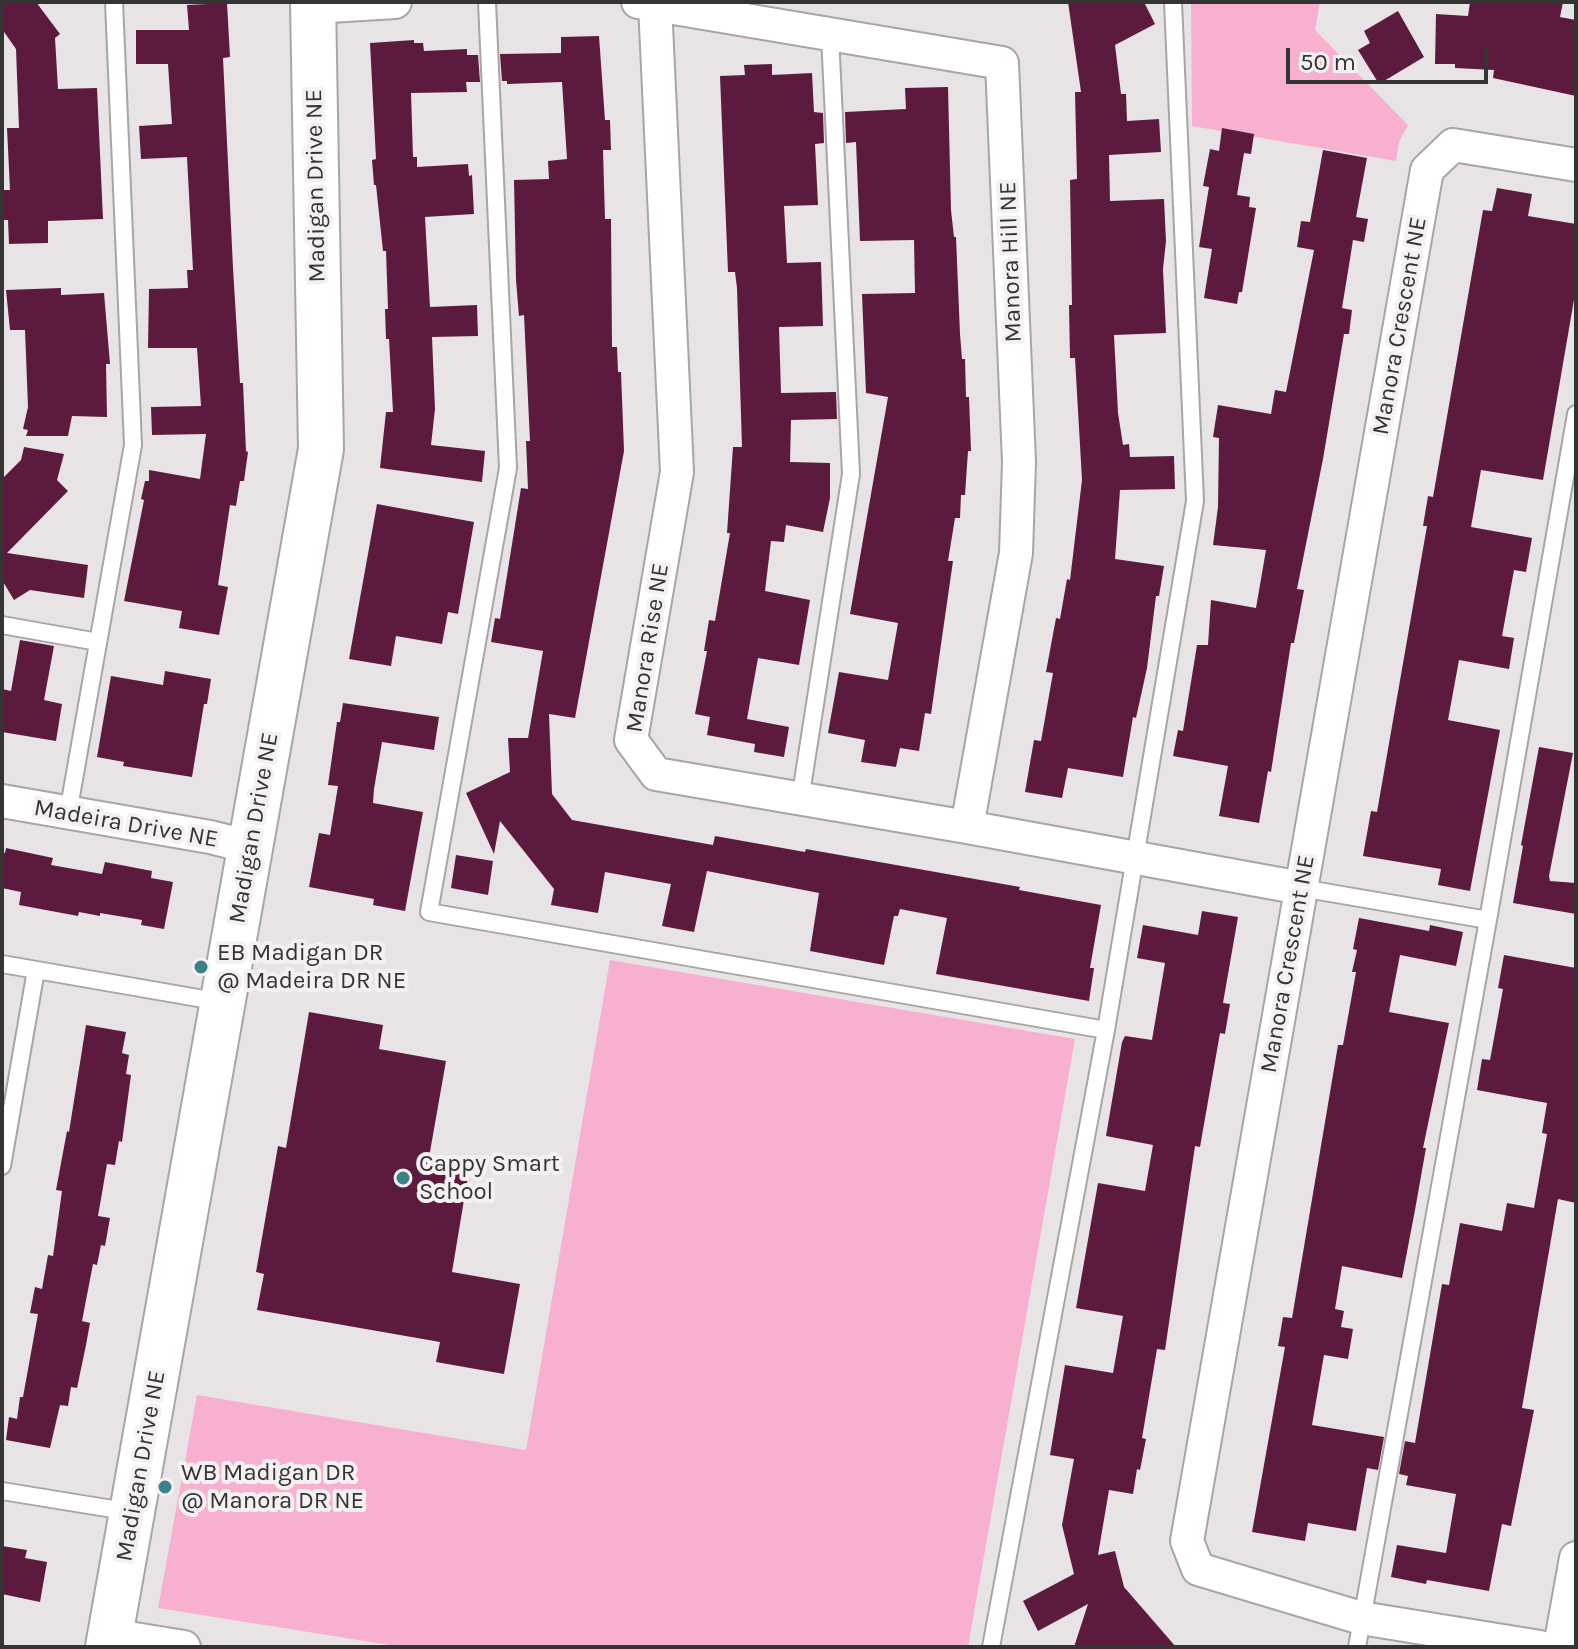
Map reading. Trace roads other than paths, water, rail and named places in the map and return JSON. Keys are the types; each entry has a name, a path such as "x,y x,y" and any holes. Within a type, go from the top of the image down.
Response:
{"street":[{"path":"313,4 395,2"},
{"name":"Manora Rise NE","path":"646,3 677,472 631,740 656,774 1301,888"},
{"name":"Manora Hill NE","path":"646,3 1002,63 1019,462 1016,553 967,827"},
{"name":"Madigan Drive NE","path":"109,1641 321,449 313,4"},
{"name":"Manora Crescent NE","path":"1540,1647 1359,1632 1198,1569 1187,1541 1427,170 1453,145 1576,165"},
{"name":"Madeira Drive NE","path":"2,801 210,837 250,847"},
{"path":"1560,1647 1576,1558"},
{"path":"109,1641 184,1647"}],"lane":[{"path":"68,813 133,445 114,2"},
{"path":"487,2 508,468 429,912 1106,1030"},
{"path":"991,1647 1106,1030 1195,501 1173,2"},
{"path":"800,800 851,474 830,35"},
{"path":"1359,1632 1576,414"},
{"path":"2,625 98,642"},
{"path":"1301,888 1488,920"},
{"path":"2,964 224,1002"},
{"path":"2,1166 36,970"},
{"path":"2,1491 133,1513"}],"place":[{"name":"EB Madigan DR @ Madeira DR NE","path":"201,967"},
{"name":"Cappy Smart School","path":"403,1178"},
{"name":"WB Madigan DR @ Manora DR NE","path":"165,1487"}]}
